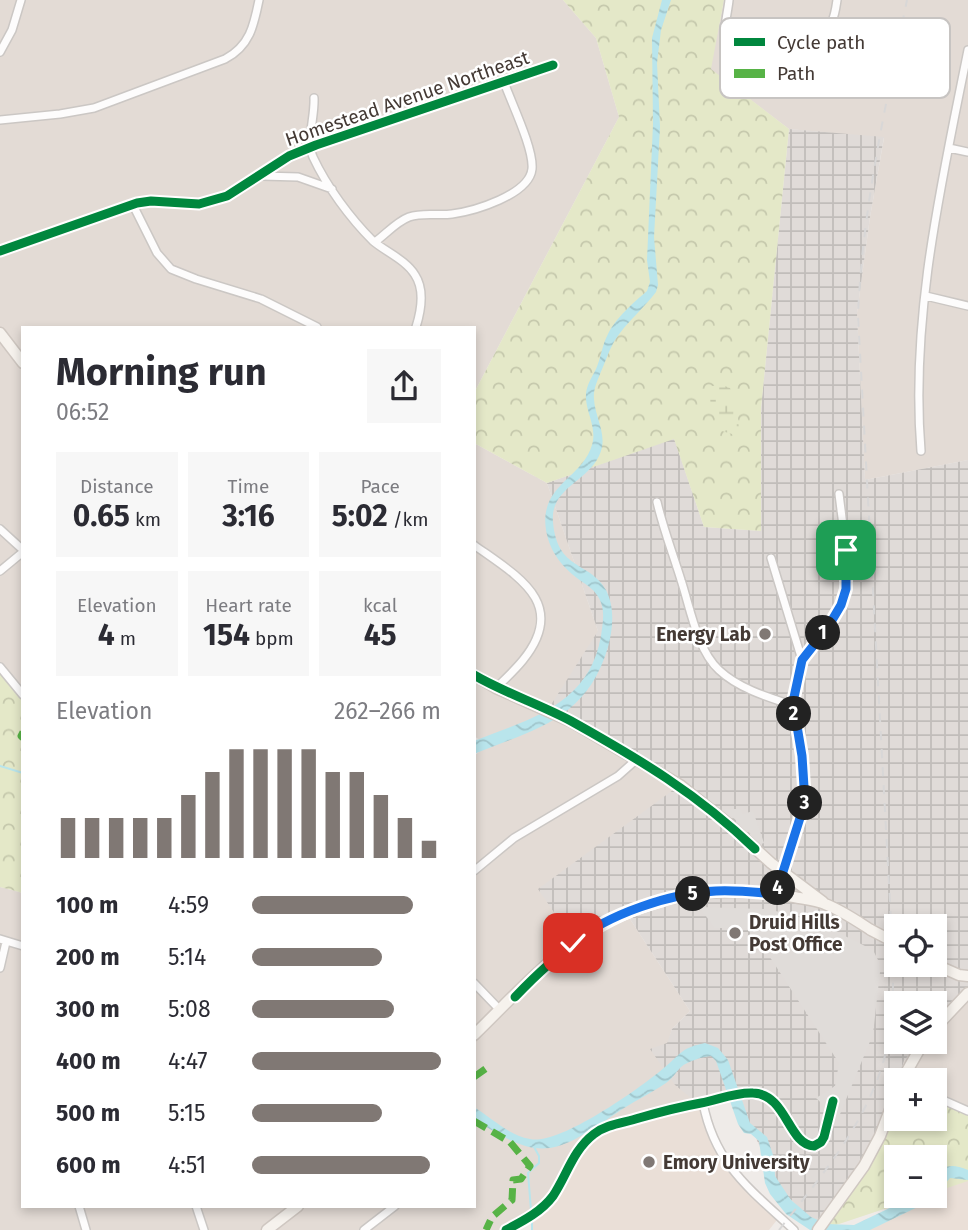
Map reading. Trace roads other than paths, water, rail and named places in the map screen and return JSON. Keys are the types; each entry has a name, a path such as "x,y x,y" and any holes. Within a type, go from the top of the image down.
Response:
{"main road":[{"path":"0,333 21,360"},
{"path":"476,677 570,721 680,785 701,800 771,863 825,904 884,937"},
{"path":"776,894 782,870"},
{"path":"476,1033 580,937 641,907 707,892 776,894 825,904"},
{"path":"947,970 968,976"},
{"path":"947,1015 968,993"},
{"path":"818,1230 870,1156 884,1123"},
{"path":"267,1230 295,1208"}],"street":[{"path":"0,51 12,30 21,0"},
{"path":"0,120 94,108 225,59 247,40 254,24 259,0"},
{"path":"727,18 729,0"},
{"path":"833,18 837,0"},
{"path":"920,450 917,408 933,229 968,50"},
{"name":"Homestead Avenue Northeast","path":"0,251 133,205 151,201 200,204 227,196 289,156 311,147 553,65"},
{"path":"375,242 400,221 427,213 449,214 481,207 508,195 527,181 532,170 531,155 504,82"},
{"path":"314,98 311,147 313,156 332,190 375,242 414,272 421,303 416,326"},
{"path":"949,148 968,152"},
{"path":"260,176 298,177 332,190"},
{"path":"133,205 157,253 171,269 261,299 315,326"},
{"path":"926,296 968,306"},
{"path":"782,870 805,802 802,756 792,705 802,660 828,627 841,605 846,589 846,550 839,494"},
{"path":"657,502 694,625 708,657 718,670 734,681 792,705"},
{"path":"0,529 21,549"},
{"path":"476,547 530,589 538,603 542,625 523,660 496,688"},
{"path":"0,571 21,553"},
{"path":"771,558 802,660"},
{"path":"0,667 21,693"},
{"path":"476,869 514,838 618,776 636,760"},
{"path":"0,968 3,941 21,946"},
{"path":"476,985 500,1010"},
{"path":"506,1230 544,1206 554,1194 576,1153 595,1133 616,1123 722,1097 762,1094 775,1103 801,1142 809,1146 817,1145 824,1137 833,1101"},
{"path":"947,1102 968,1111"},
{"path":"703,1103 711,1132 738,1178 794,1230"},
{"path":"80,1208 86,1230"},
{"path":"197,1208 204,1230"},
{"path":"364,1230 373,1227 393,1208"}],"water":[{"path":"662,0 671,0 661,30 657,63 660,127 654,237 658,285 656,292 624,328 609,352 594,392 603,441 602,449 593,465 557,501 553,522 556,538 567,557 592,574 606,590 612,618 608,647 599,671 587,691 573,706 538,728 476,753 476,740 536,716 570,694 584,678 594,659 601,636 603,615 600,600 554,553 546,530 546,515 555,492 580,466 592,445 593,433 586,391 606,338 620,317 647,291 650,282 647,260 653,124 652,38"},
{"path":"705,1043 718,1048 728,1060 750,1123 767,1137 774,1158 775,1176 791,1200 811,1217 827,1224 854,1225 890,1208 916,1208 870,1230 810,1230 786,1214 765,1183 759,1141 751,1134 744,1133 738,1124 716,1061 711,1056 684,1065 660,1087 576,1139 561,1145 531,1147 496,1133 476,1120 476,1108 522,1137 543,1139 560,1134 620,1100 686,1049"},
{"path":"947,1167 968,1170 968,1180 950,1178 947,1181"}],"waterway":[{"path":"0,766 21,772"},
{"path":"531,1210 528,1173 539,1163 534,1147"},
{"path":"532,1221 532,1230"}],"railway":[{"path":"903,18 907,0"},
{"path":"779,1230 838,1152 863,1111 882,1066 892,1012 891,921 858,316 864,237 887,98"}],"place":[{"name":"Energy Lab","path":"765,634"},
{"name":"Druid Hills Post Office","path":"735,933"},
{"name":"Emory University","path":"649,1162"}]}
